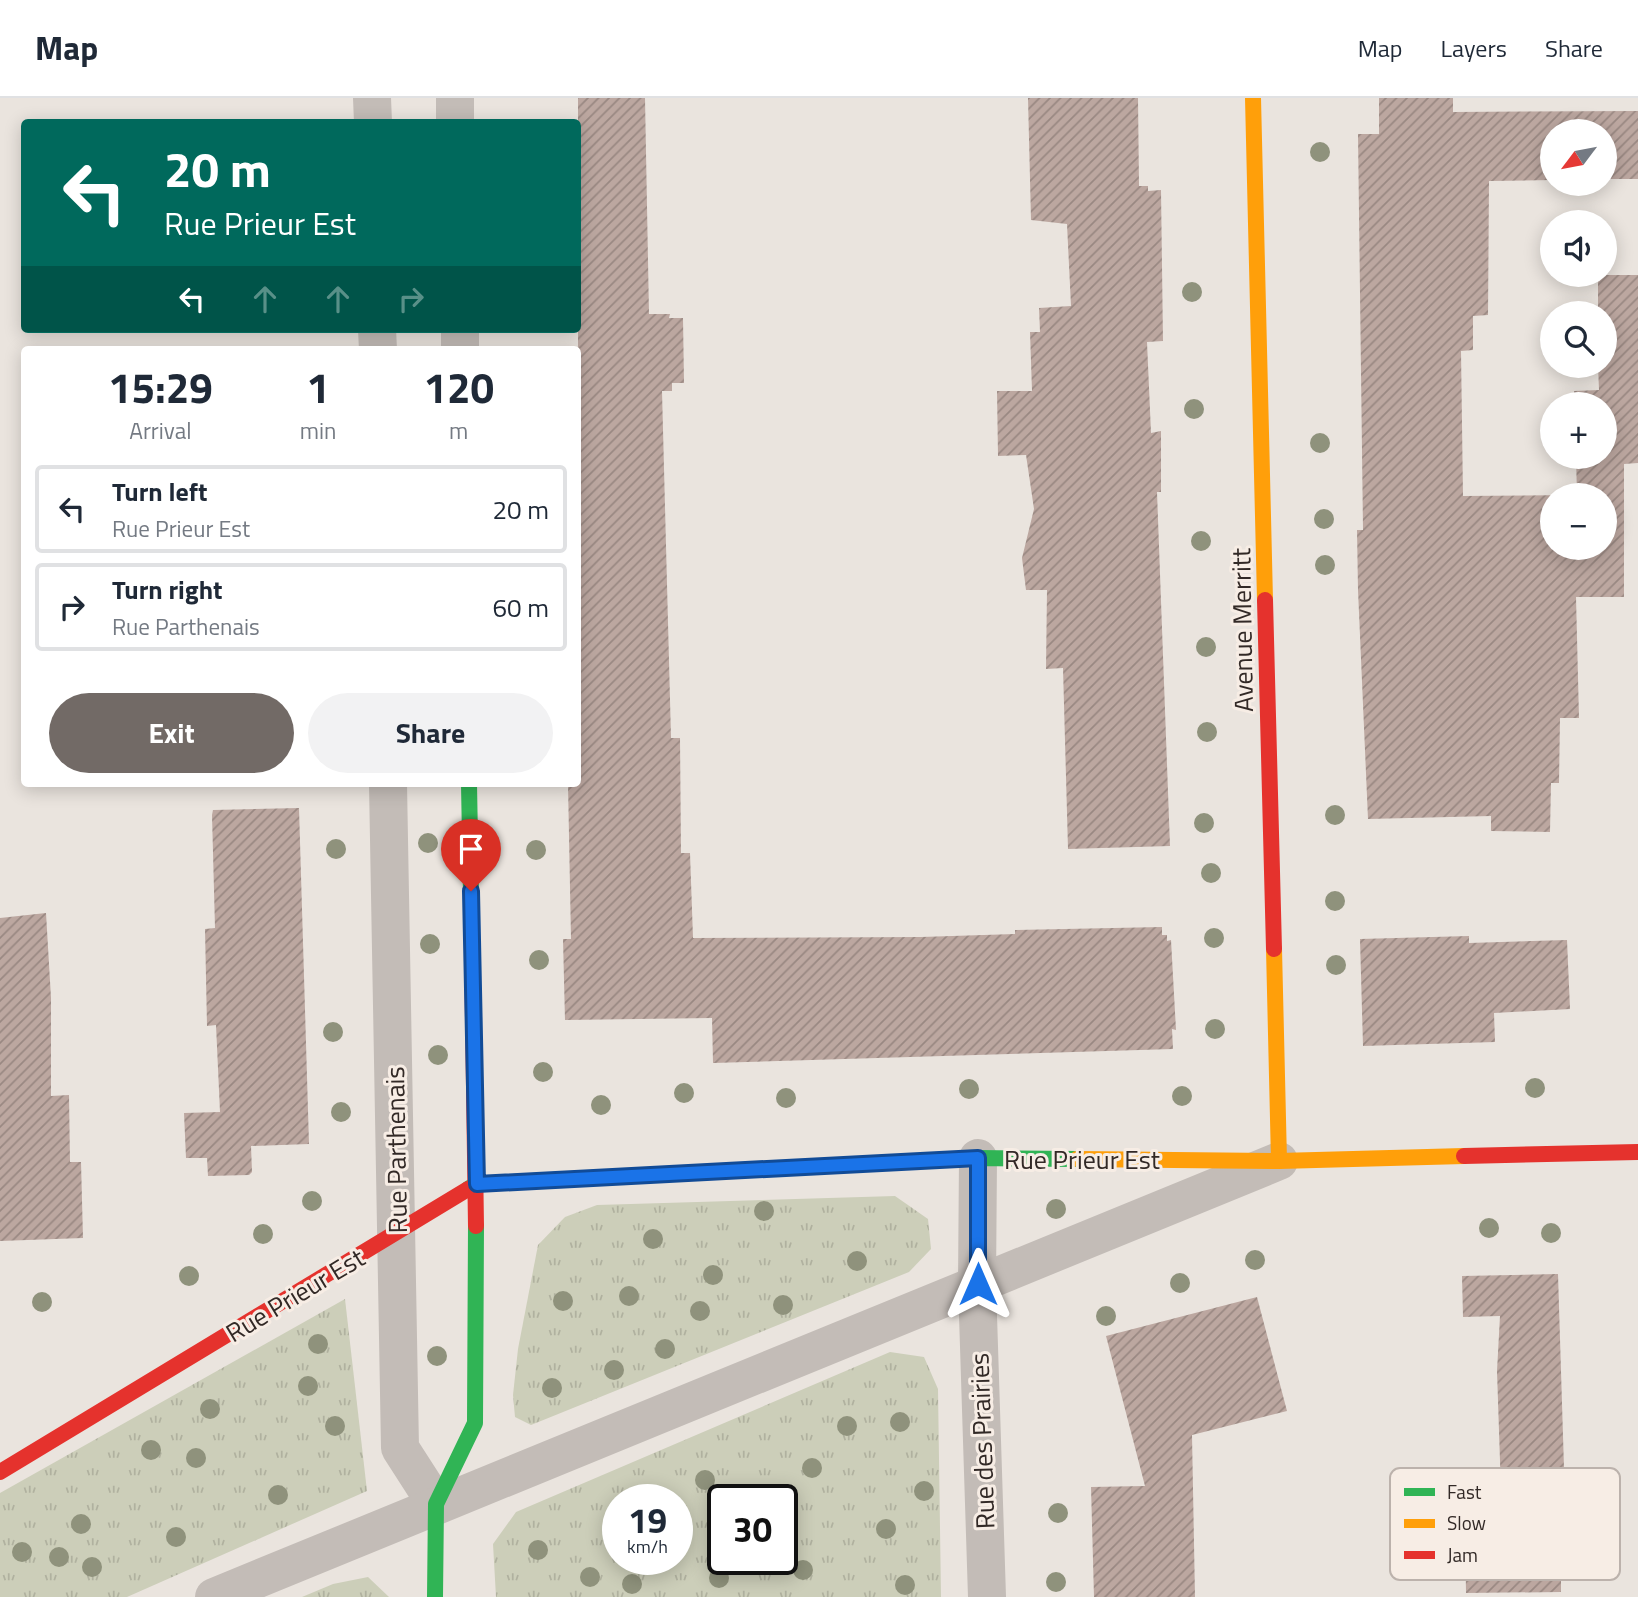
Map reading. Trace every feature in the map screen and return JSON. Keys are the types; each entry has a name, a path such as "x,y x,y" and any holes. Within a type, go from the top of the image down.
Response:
{"street":[{"path":"372,98 373,119"},
{"path":"455,98 456,119"},
{"name":"Avenue Merritt","path":"1253,98 1279,1161"},
{"name":"Rue Parthenais","path":"388,787 400,1448 436,1504"},
{"path":"435,1597 436,1504 475,1423 477,1184 468,787"},
{"name":"Rue Prieur Est","path":"0,1472 477,1184 978,1158 1279,1161 1638,1152"},
{"name":"Rue des Prairies","path":"978,1158 978,1284 987,1597"},
{"name":"Rue Prieur Est","path":"214,1597 1279,1161"}],"green space":[{"path":"895,1196 928,1219 931,1249 909,1272 531,1425 515,1417 513,1395 518,1349 538,1245 565,1217 597,1205"},
{"path":"345,1299 367,1491 127,1597 0,1597 0,1493"},
{"path":"890,1352 924,1357 938,1389 941,1597 496,1597 493,1544 516,1512"},
{"path":"368,1577 389,1597 302,1597 333,1584"}],"building":[{"path":"578,98 645,98 649,314 670,314 669,318 683,318 684,383 672,383 672,391 662,391 671,738 680,738 681,853 690,853 693,938 921,937 1015,934 1015,930 1162,927 1162,935 1167,935 1167,941 1171,940 1176,1030 1172,1029 1173,1049 713,1063 712,1018 565,1020 563,939 571,939 568,787 581,787 581,346 578,346 578,333 581,333 581,119 578,119"},
{"path":"1028,98 1138,98 1139,186 1148,186 1148,191 1161,190 1163,341 1147,342 1151,433 1161,431 1161,492 1157,492 1170,846 1068,849 1063,668 1046,669 1047,590 1026,590 1022,558 1034,509 1026,455 998,456 997,391 1032,391 1030,332 1040,332 1039,308 1071,306 1067,224 1031,220"},
{"path":"1379,98 1453,98 1453,112 1638,111 1638,179 1617,179 1617,119 1540,119 1540,180 1489,181 1488,315 1473,316 1473,350 1461,351 1463,496 1540,495 1540,560 1617,560 1617,483 1577,483 1576,469 1617,469 1617,392 1574,391 1599,390 1598,378 1617,378 1617,301 1598,301 1598,287 1617,287 1617,275 1638,275 1638,463 1624,464 1624,597 1576,597 1579,718 1560,718 1559,783 1551,783 1550,832 1491,831 1491,816 1368,819 1357,530 1363,530 1358,134 1379,134"},
{"path":"299,808 309,1144 251,1146 252,1172 249,1175 208,1176 207,1158 186,1158 184,1113 220,1112 216,1025 207,1026 205,929 215,928 213,810"},
{"path":"46,913 51,998 51,1096 69,1095 70,1162 81,1162 83,1238 0,1241 0,918"},
{"path":"1469,936 1469,943 1567,940 1570,1009 1494,1013 1495,1042 1363,1046 1360,939"},
{"path":"1558,1274 1564,1468 1500,1468 1497,1371 1500,1316 1463,1317 1462,1276"},
{"path":"1257,1297 1287,1411 1192,1435 1195,1597 1094,1597 1091,1487 1145,1486 1106,1336"},
{"path":"1466,1580 1561,1580 1561,1592 1466,1593"}],"traffic: fast":[{"path":"469,787 472,948"},
{"path":"468,1189 476,1184 978,1158 1077,1159"},
{"path":"435,1597 436,1504 475,1423 476,1226"}],"traffic: slow":[{"path":"1253,98 1265,600"},
{"path":"1274,949 1279,1161"},
{"path":"1077,1159 1279,1161 1464,1156"}],"traffic: jam":[{"path":"1265,600 1274,949"},
{"path":"472,948 476,1226"},
{"path":"1464,1156 1638,1152"},
{"path":"0,1472 468,1189"}],"route":[{"path":"471,891 477,1184 978,1158 978,1284"}]}
